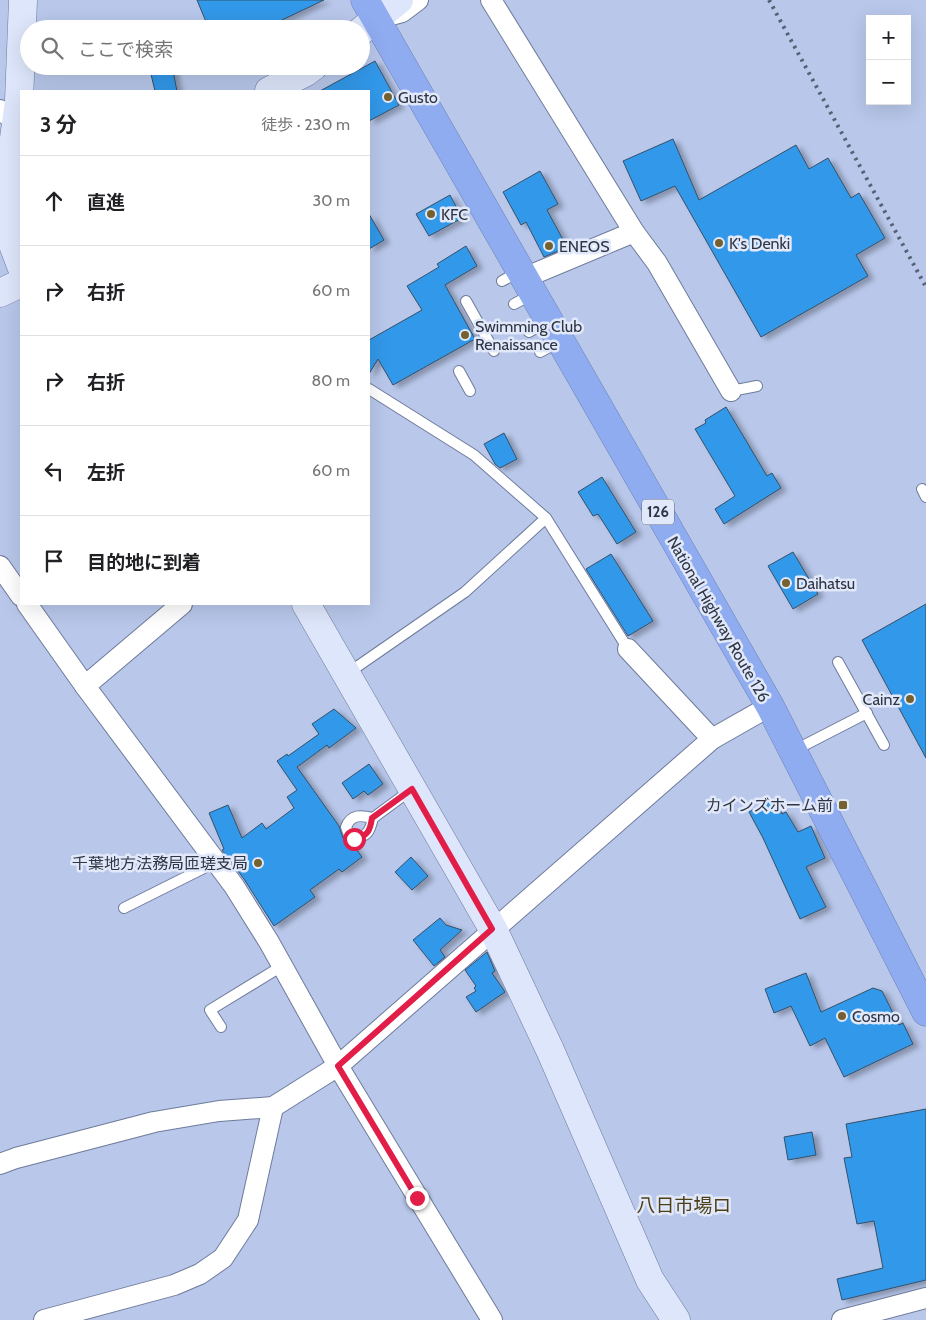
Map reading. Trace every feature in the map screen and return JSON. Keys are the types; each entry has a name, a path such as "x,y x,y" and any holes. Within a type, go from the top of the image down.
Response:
{"highway":[{"name":"National Highway Route 126","path":"371,13 544,336 770,706 926,1012"}],"street":[{"path":"24,0 24,20"},
{"path":"371,13 399,0"},
{"path":"371,13 402,12 418,0"},
{"path":"491,0 634,232 657,263 731,391"},
{"path":"20,263 8,231 4,181 21,75"},
{"path":"271,90 300,75"},
{"path":"518,286 634,232"},
{"path":"0,293 20,284"},
{"path":"0,566 20,595"},
{"path":"28,605 234,886 282,966 338,1066 492,1320"},
{"path":"86,686 181,605"},
{"path":"307,605 492,929 550,1050 650,1280 676,1320"},
{"path":"628,649 712,739"},
{"path":"0,1164 16,1158 154,1122 219,1111 272,1107 338,1066 492,929 712,739 770,706"},
{"path":"44,1320 174,1285 200,1274 223,1258 248,1220 272,1107"},
{"path":"842,1320 926,1298"}],"lane":[{"path":"466,301 494,351"},
{"path":"459,370 470,391"},
{"path":"731,391 757,386"},
{"path":"370,390 474,455 546,518 628,649"},
{"path":"347,674 465,592 546,518"},
{"path":"838,662 884,744"},
{"path":"792,751 866,714"},
{"path":"372,818 412,789"},
{"path":"124,908 216,862"},
{"path":"221,1027 210,1010 282,966"}],"building":[{"path":"197,0 324,0 282,20 205,20"},
{"path":"375,61 399,105 370,120 370,90 322,90 349,75 370,75 370,64"},
{"path":"151,75 174,75 177,90 155,90"},
{"path":"673,139 699,200 796,145 809,169 828,158 851,198 859,193 885,238 856,255 868,276 761,337 675,186 641,201 623,161"},
{"path":"540,171 558,204 547,210 567,247 544,257 526,222 521,225 503,192"},
{"path":"450,195 462,218 429,236 416,214"},
{"path":"370,216 384,240 370,248"},
{"path":"466,246 477,266 445,285 475,339 393,385 378,359 370,372 370,339 422,310 407,286 439,267 437,264"},
{"path":"726,407 767,476 772,473 781,488 724,524 715,509 735,496 695,429 706,423 705,420"},
{"path":"504,433 517,459 500,468 495,464 484,444"},
{"path":"602,477 636,532 617,544 598,514 593,516 578,492"},
{"path":"793,552 818,594 793,609 768,566"},
{"path":"611,554 653,621 628,636 586,569"},
{"name":"Cainz","path":"926,604 926,758 862,640"},
{"path":"334,709 356,728 329,748 327,745 297,767 339,826 343,838 354,846 362,857 342,872 339,869 310,890 315,897 274,926 244,879 222,850 224,849 209,813 228,805 242,838 262,823 266,829 294,808 287,797 297,790 277,761 287,754 288,756 319,734 312,724"},
{"path":"369,764 383,784 368,795 364,791 353,799 342,783"},
{"path":"773,799 782,814 786,812 798,832 811,826 825,858 806,867 826,907 800,919 749,812"},
{"path":"411,857 428,876 412,890 395,872"},
{"path":"440,918 446,925 462,930 440,950 445,957 434,966 413,940"},
{"path":"487,952 495,971 492,973 505,992 476,1012 466,997 476,991 474,988 476,986 465,970"},
{"path":"806,973 821,1012 873,988 882,991 899,1025 903,1023 913,1044 844,1077 825,1038 810,1046 791,1006 774,1013 765,989"},
{"path":"926,1109 926,1280 842,1300 837,1279 883,1268 874,1221 857,1224 844,1158 852,1157 846,1124"},
{"path":"812,1132 816,1155 788,1160 784,1137"}],"railway":[{"path":"769,0 926,287"}],"place":[{"name":"Gusto","path":"388,97"},
{"name":"KFC","path":"431,214"},
{"name":"K's Denki","path":"719,243"},
{"name":"ENEOS","path":"549,246"},
{"name":"Swimming Club Renaissance","path":"465,335"},
{"name":"Daihatsu","path":"786,583"},
{"name":"Cainz","path":"910,699"},
{"name":"カインズホーム前","path":"843,805"},
{"name":"千葉地方法務局匝瑳支局","path":"258,863"},
{"name":"Cosmo","path":"842,1016"}],"district":[{"name":"八日市場ロ","path":"684,1205"}],"route":[{"path":"354,839 364,837 370,829 372,818 412,789 492,929 338,1066 417,1198"}]}
